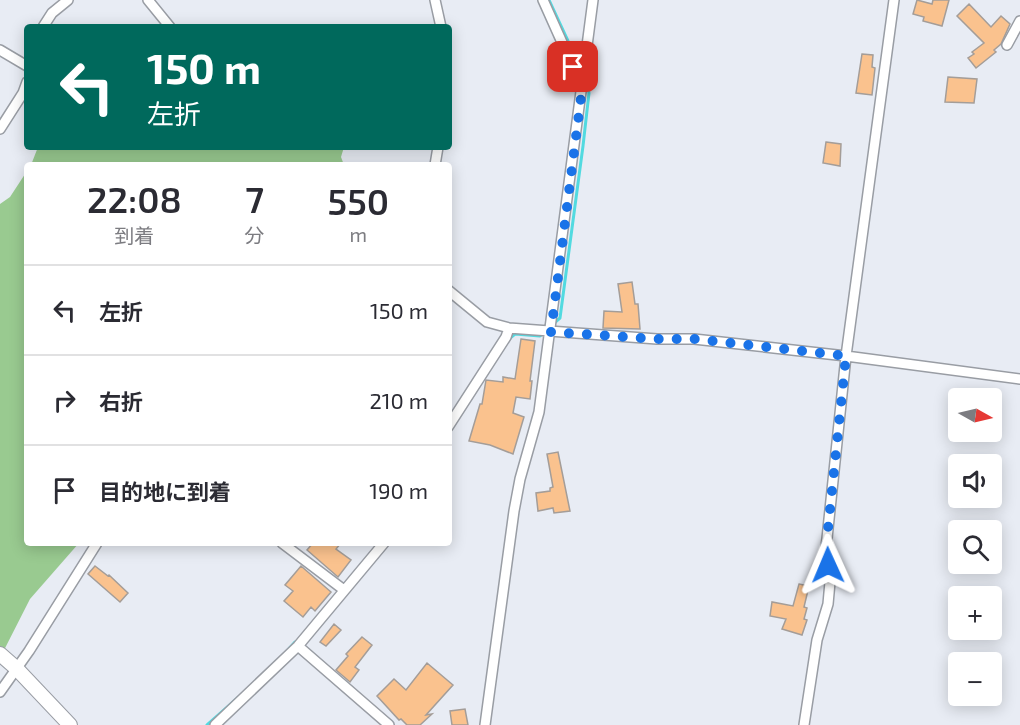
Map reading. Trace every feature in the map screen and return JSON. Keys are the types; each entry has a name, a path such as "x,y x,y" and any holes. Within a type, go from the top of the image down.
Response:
{"street":[{"path":"45,24 52,13 68,0"},
{"path":"148,0 168,24"},
{"path":"435,0 440,24"},
{"path":"543,0 573,67 583,82"},
{"path":"485,725 516,500 539,412 551,332 593,0"},
{"path":"804,725 817,640 828,604 830,582 826,548 846,356 894,0"},
{"path":"1007,45 1020,21"},
{"path":"0,50 24,64"},
{"path":"0,129 24,90"},
{"path":"452,293 488,322 509,328 657,339 694,339 1020,379"},
{"path":"452,421 506,337 509,328"},
{"path":"0,692 29,651 95,546"},
{"path":"286,546 344,590"},
{"path":"215,725 298,646 381,546"},
{"path":"298,646 389,725"},
{"path":"0,654 70,725"}],"green space":[{"path":"37,150 343,150 341,157 343,162 32,162"},
{"path":"24,176 24,546 76,546 30,599 0,658 0,204 10,197"}],"building":[{"path":"917,0 932,4 933,0 949,0 942,26 923,21 924,17 913,14"},
{"path":"969,4 991,27 1001,16 1010,24 1001,44 994,50 996,52 976,68 968,58 984,43 957,16"},
{"path":"862,54 873,55 872,67 875,68 872,95 856,93"},
{"path":"948,77 977,79 974,103 945,102"},
{"path":"826,142 841,144 840,166 823,163"},
{"path":"632,282 635,304 638,304 640,329 603,328 604,311 622,312 618,284"},
{"path":"521,339 535,341 530,399 516,397 513,413 524,417 513,454 490,445 469,441 480,404 482,404 486,380 503,382 503,377 515,379"},
{"path":"558,452 570,511 554,513 553,508 538,511 536,493 550,491 553,487 547,454"},
{"path":"310,546 338,546 336,549 351,560 338,577 307,550"},
{"path":"95,566 109,575 128,593 120,602 88,574"},
{"path":"301,566 331,592 315,611 311,607 303,617 284,601 293,591 285,585"},
{"path":"799,584 809,586 804,607 807,608 804,619 807,620 802,635 782,629 786,619 770,616 772,602 793,606"},
{"path":"334,624 341,630 326,646 320,642"},
{"path":"362,637 372,645 355,667 359,670 350,682 336,670 348,656 346,654"},
{"path":"427,663 453,685 426,715 432,714 420,725 407,725 401,719 399,720 377,696 394,679 406,690"},
{"path":"465,709 468,725 452,725 450,711"}],"waterway":[{"path":"549,0 581,69"},
{"path":"553,324 560,318 589,93 586,81"},
{"path":"509,339 515,334 540,336 544,332"},
{"path":"286,652 295,642 299,643"},
{"path":"207,725 240,696"}],"route":[{"path":"573,67 583,82 551,332 657,339 694,339 846,356 826,548 828,565"}]}
